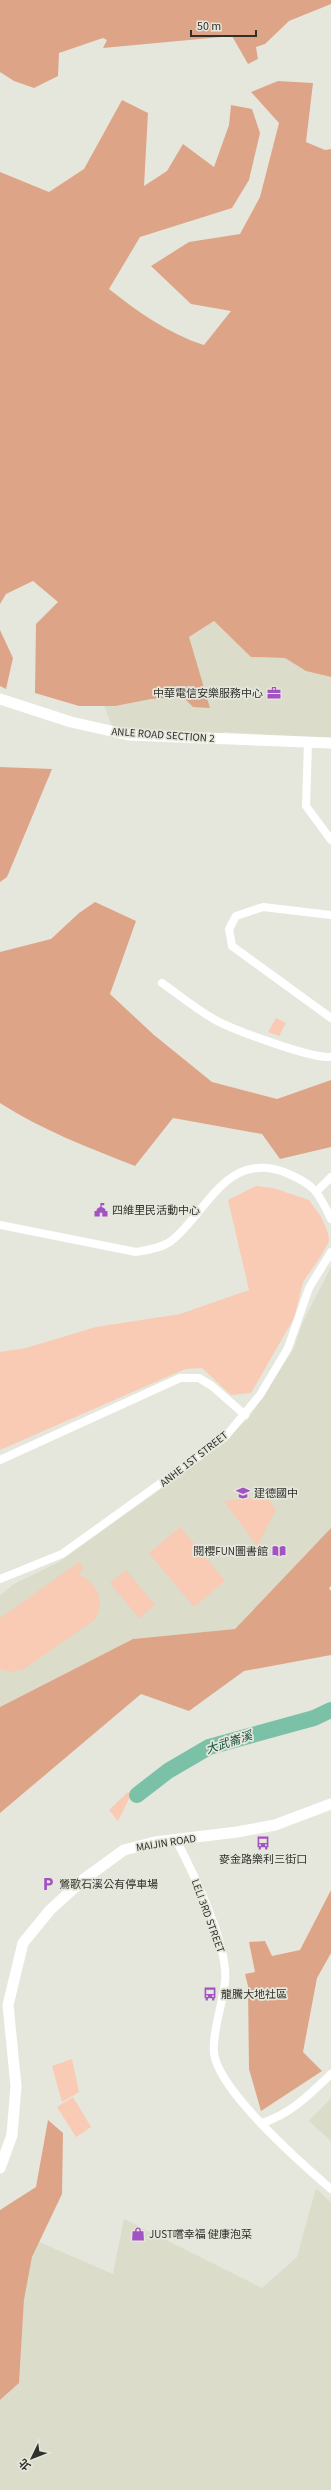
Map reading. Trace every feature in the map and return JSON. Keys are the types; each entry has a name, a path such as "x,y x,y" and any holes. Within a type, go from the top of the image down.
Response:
{"street":[{"name":"ANLE ROAD SECTION 2","path":"0,699 112,733 331,743"},
{"path":"308,742 306,806 331,840"},
{"path":"331,915 263,907 236,916 229,929 232,946 331,1018"},
{"path":"162,983 214,1019 284,1047 308,1054 331,1057"},
{"path":"0,1225 136,1252 169,1243 182,1231 216,1190 229,1179 251,1168 274,1169 299,1178 317,1191 331,1220"},
{"path":"317,1191 331,1177"},
{"name":"ANHE 1ST STREET","path":"0,1579 62,1554 193,1462 225,1436 245,1415 260,1395 288,1348 309,1288 331,1252"},
{"path":"0,1460 180,1378 198,1378 212,1386 245,1415"},
{"name":"MAIJIN ROAD","path":"0,2168 12,2135 16,2086 8,2005 23,1943 50,1910 84,1879 124,1850 140,1845 237,1832 275,1825 331,1804"},
{"name":"LELI 3RD STREET","path":"176,1840 204,1898 222,1953 226,1980 214,2054 228,2086 262,2123 331,2189"},
{"path":"262,2123 276,2119 297,2106 331,2074"}],"shaded area":[{"path":"0,0 331,0 331,4 289,21 265,44 256,47 258,59 248,64 232,36 103,48 107,40 103,38 59,53 58,76 34,88 14,81 0,72"},
{"path":"278,81 313,83 306,142 325,150 331,149 331,677 306,671 285,658 251,657 214,621 189,637 210,708 193,707 183,697 151,699 115,706 79,706 35,693 36,624 58,602 33,581 6,594 0,604 0,172 49,192 84,169 122,100 148,113 144,186 167,171 183,144 214,167 229,125 231,105 252,109 260,133 249,180 232,208 140,237 109,289 154,322 178,335 204,345 231,311 191,304 151,266 189,242 240,234 260,197 279,123 251,92"},
{"path":"214,621 251,657 285,658 306,671 331,677 331,738 223,732 223,739 114,731 104,706 151,699 183,697 193,707 189,637"},
{"path":"0,630 13,658 6,689 0,686"},
{"path":"0,767 52,769 7,877 0,882"},
{"path":"95,902 136,921 110,994 154,1035 212,1082 277,1099 331,1080 331,1147 280,1159 262,1134 173,1118 135,1166 49,1130 0,1103 0,952 51,939 79,913"},
{"path":"276,1018 286,1023 279,1036 268,1032"},
{"path":"256,1186 273,1188 309,1200 321,1217 328,1233 329,1241 321,1256 303,1282 294,1318 251,1393 231,1395 202,1368 185,1369 0,1450 0,1352 26,1348 96,1327 180,1314 249,1290 228,1200"},
{"name":"建德國中","path":"331,1267 331,1528 235,1629 133,1639 0,1707 0,1595 14,1584 59,1562 203,1459 249,1418 294,1348 302,1324"},
{"path":"266,1496 276,1510 257,1546 224,1501"},
{"path":"180,1527 225,1581 194,1607 149,1553"},
{"path":"331,1528 331,1586 329,1588 331,1591 331,1655 244,1671 189,1711 141,1694 0,1813 0,1707 133,1639 235,1629"},
{"path":"79,1562 84,1568 78,1574 90,1582 98,1593 100,1599 98,1613 94,1620 24,1669 11,1672 0,1669 0,1618"},
{"path":"126,1570 155,1605 139,1618 110,1583"},
{"path":"128,1792 131,1795 118,1821 109,1810"},
{"path":"331,1890 331,1953 317,1978 303,2052 322,2071 261,2111 249,2069 248,1986 245,1974 255,1972 249,1942 265,1941 272,1956 300,1950"},
{"path":"72,2059 79,2092 62,2102 52,2066"},
{"path":"73,2097 91,2127 76,2137 57,2107"},
{"path":"331,2098 331,2141 309,2121"},
{"path":"48,2120 63,2133 62,2194 32,2257 24,2300 19,2383 0,2400 0,2210 36,2187"},
{"path":"316,2188 331,2203 331,2490 0,2490 0,2400 19,2383 24,2300 32,2257 39,2242 113,2274 124,2219 262,2288 297,2257"}],"waterway":[{"name":"大武崙溪","path":"137,1795 168,1771 209,1747 314,1718 331,1710"}],"place":[{"name":"中華電信安樂服務中心","path":"274,693"},
{"name":"四維里民活動中心","path":"101,1210"},
{"name":"建德國中","path":"243,1493"},
{"name":"閱櫻FUN圖書館","path":"279,1551"},
{"name":"麥金路樂利三街口","path":"263,1843"},
{"name":"鶯歌石溪公有停車場","path":"48,1884"},
{"name":"龍騰大地社區","path":"210,1994"},
{"name":"JUST嚐幸福 健康泡菜","path":"138,2234"}]}
